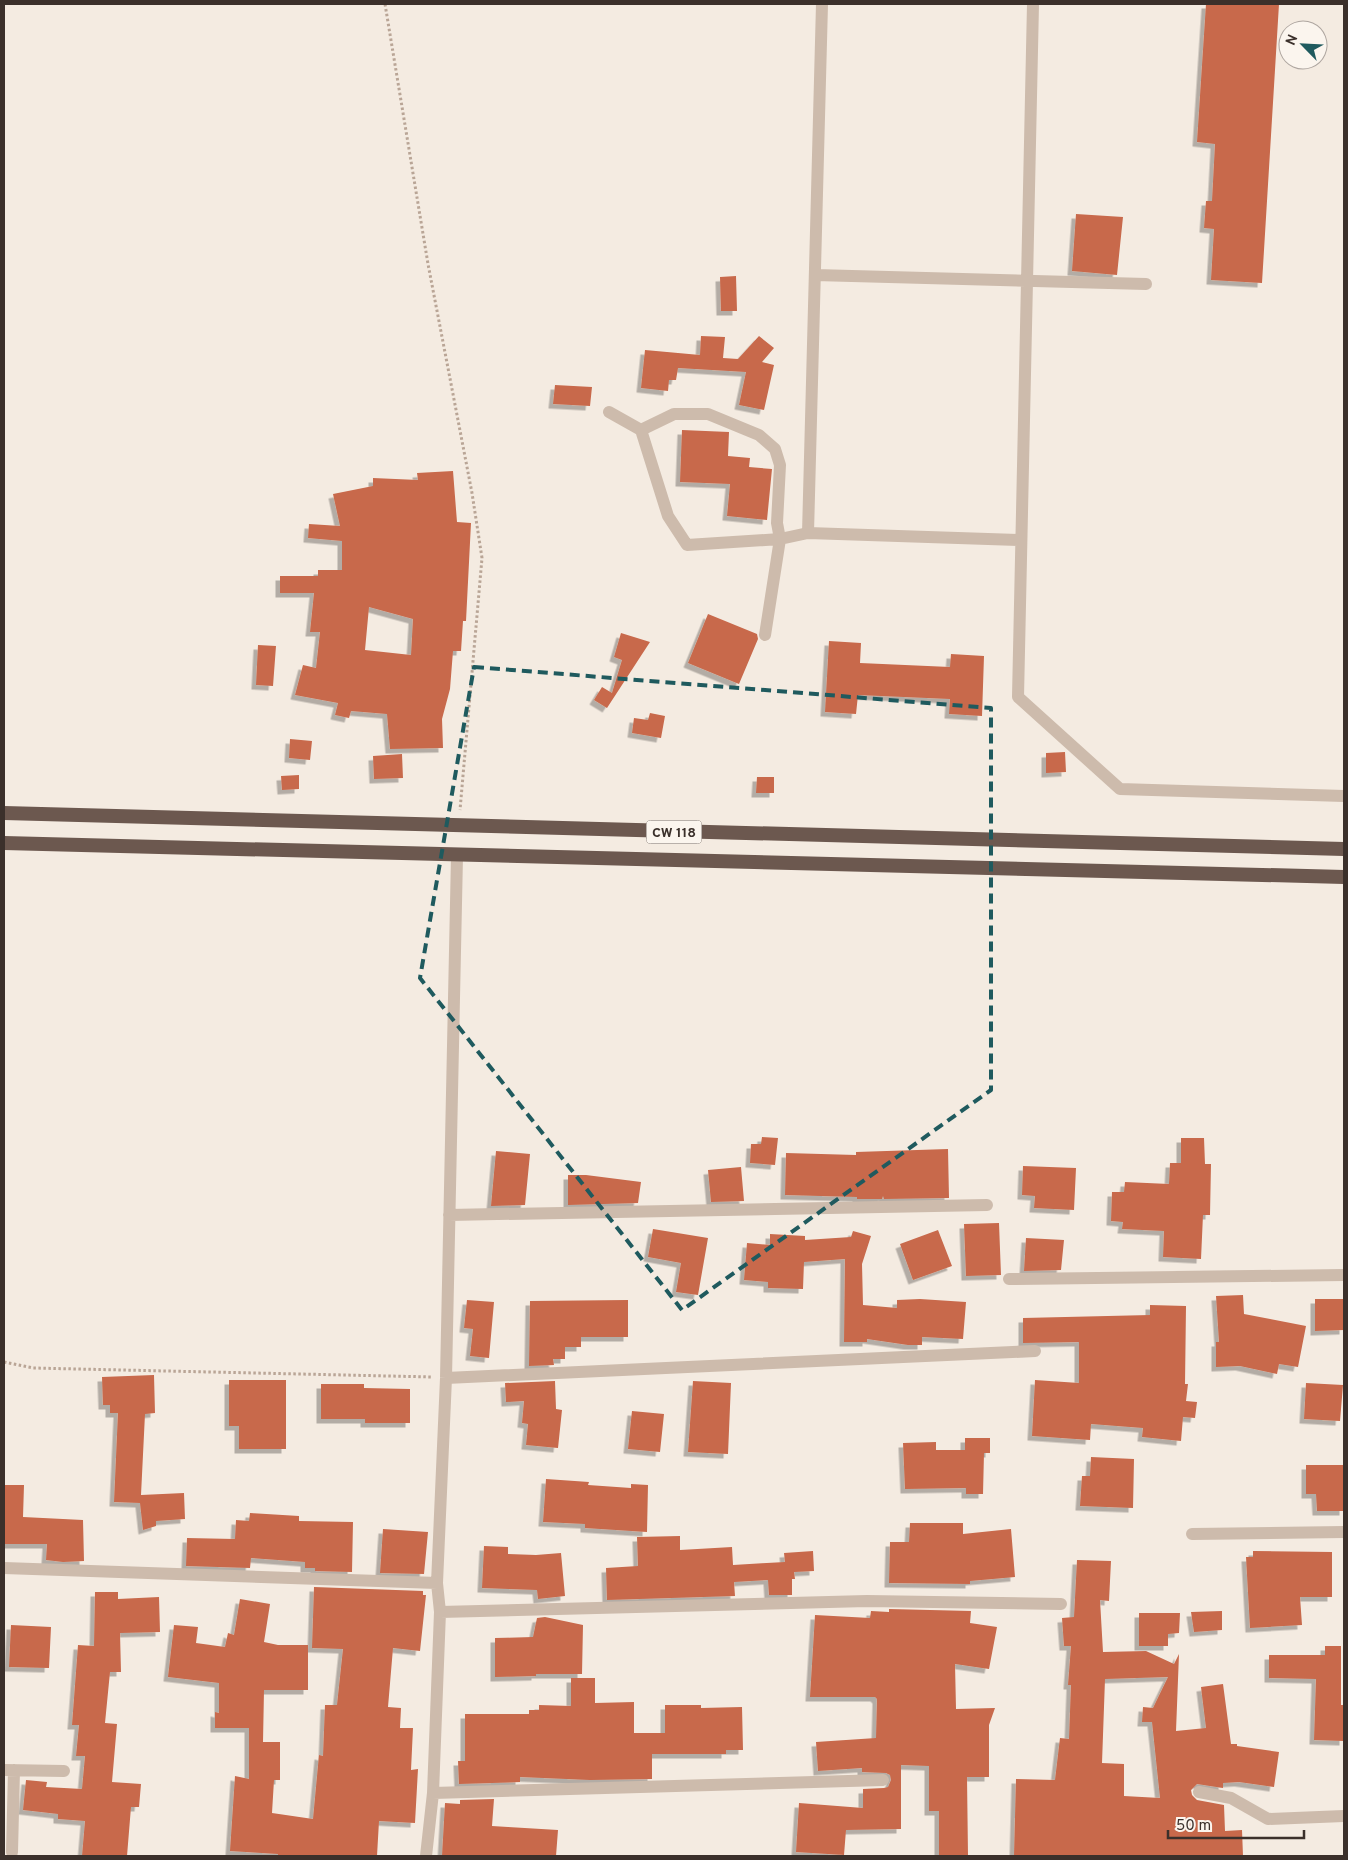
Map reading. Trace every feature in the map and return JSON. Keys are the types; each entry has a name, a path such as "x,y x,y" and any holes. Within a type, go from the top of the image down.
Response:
{"highway":[{"name":"CW 118","path":"4,813 1344,849"},
{"name":"CW 118","path":"4,843 457,856 1344,877"}],"street":[{"path":"808,533 822,4"},
{"path":"1033,4 1018,696 1120,789 1344,796"},
{"path":"815,275 1146,284"},
{"path":"609,412 641,430 668,516 687,545 780,539 808,533 1021,540"},
{"path":"641,430 674,414 708,414 760,435 775,449 780,464 776,523 780,539 765,636"},
{"path":"426,1856 433,1793 440,1612 437,1582 446,1378 457,856"},
{"path":"449,1215 987,1205"},
{"path":"1009,1279 1344,1275"},
{"path":"446,1378 1035,1351"},
{"path":"1192,1534 1344,1532"},
{"path":"4,1568 437,1582"},
{"path":"440,1612 867,1600 1062,1604"},
{"path":"12,1852 9,1770 64,1771"},
{"path":"433,1793 883,1780"},
{"path":"1199,1792 1231,1798 1268,1818 1344,1816"}],"path":[{"path":"384,4 428,264 472,493 482,558 458,826"},
{"path":"4,1362 34,1368 446,1378"}],"highlighted area":[{"path":"474,667 991,708 991,1090 682,1310 420,978"}],"building":[{"path":"1206,4 1279,4 1262,283 1211,280 1214,229 1204,228 1206,201 1212,201 1215,144 1197,142"},
{"path":"1076,214 1123,217 1117,275 1072,271"},
{"path":"736,276 737,311 721,311 720,277"},
{"path":"701,336 725,337 723,358 738,359 759,336 774,348 762,362 774,365 764,410 739,405 746,372 678,368 676,380 669,380 668,391 641,388 645,350 700,355"},
{"path":"555,385 592,387 590,406 553,404"},
{"path":"682,430 729,432 728,456 750,458 749,467 772,469 767,520 727,516 730,484 680,482"},
{"path":"453,471 457,522 471,523 466,621 463,621 461,651 453,651 450,689 442,719 443,748 390,749 387,714 351,711 349,718 335,715 338,703 295,695 303,665 316,668 320,632 310,632 314,593 280,593 280,576 318,576 318,570 342,570 342,541 308,538 309,524 340,526 333,494 373,486 373,478 418,480 417,473","holes":["369,607 413,619 411,655 365,650"]},
{"path":"708,614 757,634 758,639 739,684 688,663"},
{"path":"621,633 650,642 607,708 594,700 602,687 612,693 622,660 614,657"},
{"path":"829,641 861,643 860,663 950,667 951,654 984,656 982,716 949,714 950,699 858,695 856,714 825,712"},
{"path":"258,645 276,646 273,686 256,685"},
{"path":"650,713 665,716 661,738 632,733 634,718 648,720"},
{"path":"290,739 312,741 310,760 289,758"},
{"path":"1065,752 1066,772 1046,773 1046,753"},
{"path":"402,754 403,778 374,779 373,756"},
{"path":"299,775 299,789 282,790 281,776"},
{"path":"757,777 774,777 774,793 756,793"},
{"path":"762,1137 778,1138 775,1165 750,1163 751,1144 761,1144"},
{"path":"1181,1138 1204,1138 1205,1164 1211,1164 1210,1215 1203,1215 1201,1259 1163,1257 1164,1231 1122,1229 1123,1222 1111,1221 1112,1192 1124,1192 1125,1182 1169,1184 1170,1163 1181,1163"},
{"path":"948,1149 949,1198 884,1199 883,1196 882,1199 857,1199 857,1197 785,1195 786,1153 856,1155 856,1152"},
{"path":"496,1151 530,1154 525,1205 491,1206"},
{"path":"1023,1166 1076,1168 1074,1210 1034,1208 1035,1196 1022,1195"},
{"path":"741,1167 744,1201 711,1202 708,1170"},
{"path":"568,1175 586,1175 641,1182 638,1203 568,1205"},
{"path":"999,1223 1001,1275 966,1276 964,1224"},
{"path":"653,1229 708,1238 698,1295 676,1292 681,1263 648,1257"},
{"path":"938,1230 952,1266 913,1280 900,1244"},
{"path":"853,1231 871,1236 862,1264 863,1305 897,1308 897,1300 920,1299 966,1302 963,1339 922,1337 922,1345 908,1345 867,1339 867,1342 844,1342 845,1259 804,1262 803,1289 768,1288 768,1282 744,1280 747,1243 770,1245 770,1234 805,1236 805,1240 851,1237"},
{"path":"1026,1238 1064,1240 1061,1270 1024,1271"},
{"path":"1243,1295 1244,1314 1306,1326 1298,1367 1279,1364 1277,1374 1240,1366 1216,1367 1216,1342 1219,1342 1216,1296"},
{"path":"1315,1299 1344,1299 1344,1330 1315,1331"},
{"path":"467,1300 494,1302 489,1358 470,1356 473,1329 464,1328"},
{"path":"628,1300 628,1337 581,1337 581,1347 565,1347 565,1359 553,1359 554,1365 529,1366 530,1301"},
{"path":"1150,1305 1186,1306 1185,1384 1188,1384 1186,1401 1197,1402 1195,1418 1183,1417 1181,1441 1142,1437 1143,1428 1091,1424 1090,1440 1032,1436 1035,1380 1079,1383 1079,1342 1023,1343 1023,1318 1150,1315"},
{"path":"154,1375 155,1413 145,1414 141,1495 184,1493 185,1519 156,1521 156,1526 143,1530 140,1503 114,1502 118,1413 110,1413 110,1405 103,1405 102,1377"},
{"path":"229,1380 286,1380 286,1449 239,1449 239,1426 229,1426"},
{"path":"555,1381 556,1409 562,1410 558,1448 526,1445 528,1424 522,1423 524,1401 506,1402 505,1383"},
{"path":"693,1381 731,1383 728,1454 688,1452"},
{"path":"1306,1383 1343,1385 1340,1421 1304,1419"},
{"path":"321,1384 364,1384 364,1388 410,1389 410,1423 365,1423 365,1419 321,1419"},
{"path":"632,1411 664,1414 660,1452 628,1449"},
{"path":"965,1438 990,1438 990,1453 984,1453 983,1494 966,1494 966,1488 905,1489 903,1443 936,1442 936,1450 965,1450"},
{"path":"1091,1457 1134,1459 1133,1508 1080,1506 1082,1476 1090,1476"},
{"path":"1306,1465 1344,1465 1344,1511 1317,1511 1316,1494 1306,1494"},
{"path":"546,1479 589,1482 588,1485 631,1488 631,1484 648,1485 647,1532 585,1528 585,1524 543,1522"},
{"path":"4,1485 24,1485 23,1517 83,1520 84,1561 63,1562 46,1560 47,1544 4,1544"},
{"path":"250,1513 299,1516 299,1521 353,1522 352,1572 315,1571 315,1568 305,1568 305,1562 251,1558 250,1568 186,1566 187,1538 235,1539 236,1520 249,1521"},
{"path":"910,1523 963,1523 963,1534 1011,1529 1015,1577 970,1581 970,1584 889,1583 890,1542 909,1542"},
{"path":"383,1529 428,1532 424,1574 380,1573"},
{"path":"680,1536 680,1550 732,1547 733,1565 785,1562 784,1553 813,1551 814,1571 794,1572 795,1579 792,1579 792,1595 769,1595 768,1580 734,1582 735,1596 607,1600 606,1568 638,1566 637,1537"},
{"path":"484,1546 508,1547 508,1554 536,1555 561,1553 565,1596 538,1599 537,1590 482,1588"},
{"path":"1253,1551 1332,1552 1332,1597 1300,1597 1302,1625 1250,1628 1246,1557 1253,1557"},
{"path":"1077,1560 1111,1561 1109,1601 1100,1600 1103,1652 1146,1651 1174,1664 1179,1654 1176,1731 1206,1728 1201,1687 1223,1684 1231,1744 1279,1752 1274,1787 1239,1782 1223,1783 1223,1788 1197,1784 1191,1790 1192,1795 1197,1800 1224,1805 1225,1831 1242,1830 1243,1856 1014,1856 1016,1779 1055,1780 1060,1738 1069,1739 1071,1685 1068,1685 1071,1646 1064,1646 1062,1618 1074,1617","holes":["1168,1677 1153,1708 1143,1707 1142,1722 1152,1722 1160,1798 1124,1796 1124,1764 1102,1763 1105,1679"]},
{"path":"314,1587 423,1591 423,1595 426,1595 420,1651 393,1648 388,1707 401,1708 400,1728 413,1728 411,1770 418,1769 415,1823 379,1821 377,1856 278,1856 278,1854 230,1851 235,1776 249,1779 249,1728 215,1728 215,1712 219,1713 219,1683 168,1677 174,1625 198,1627 196,1643 225,1647 228,1633 234,1635 240,1599 270,1604 264,1642 278,1645 308,1645 308,1690 264,1690 263,1742 280,1742 280,1780 274,1780 272,1813 313,1819 319,1755 323,1756 325,1705 337,1705 343,1649 312,1648"},
{"path":"95,1592 118,1592 118,1599 159,1597 160,1632 120,1633 121,1672 110,1672 105,1723 117,1724 112,1782 141,1784 139,1807 131,1807 127,1856 82,1856 85,1821 58,1819 58,1814 23,1810 26,1780 47,1782 46,1787 82,1789 85,1756 76,1756 79,1725 72,1725 78,1645 94,1646"},
{"path":"889,1609 971,1611 970,1623 997,1627 989,1669 955,1664 956,1709 995,1708 989,1725 989,1777 967,1777 968,1856 939,1856 939,1811 929,1811 929,1766 901,1765 901,1829 846,1830 844,1855 796,1852 799,1803 863,1808 863,1789 888,1787 891,1780 890,1775 886,1773 862,1772 862,1768 818,1771 816,1742 876,1738 877,1699 875,1697 810,1697 815,1615 870,1618 871,1611 889,1612"},
{"path":"1222,1611 1222,1630 1194,1632 1191,1612"},
{"path":"1139,1613 1180,1613 1179,1633 1168,1634 1168,1646 1139,1646"},
{"path":"545,1617 583,1625 582,1674 536,1674 536,1676 495,1677 495,1638 533,1637 537,1618"},
{"path":"11,1625 51,1627 49,1668 9,1667"},
{"path":"1325,1646 1341,1646 1341,1705 1344,1705 1344,1741 1314,1740 1316,1679 1269,1678 1269,1655 1325,1655"},
{"path":"571,1678 595,1678 595,1703 634,1702 634,1733 665,1733 665,1705 701,1705 701,1708 742,1707 743,1750 726,1750 726,1754 652,1754 652,1779 590,1780 520,1777 520,1782 459,1784 458,1761 465,1761 465,1714 529,1714 529,1710 539,1710 539,1705 571,1706"},
{"path":"494,1799 492,1826 558,1830 556,1856 442,1856 445,1803 460,1804 460,1800"}]}
